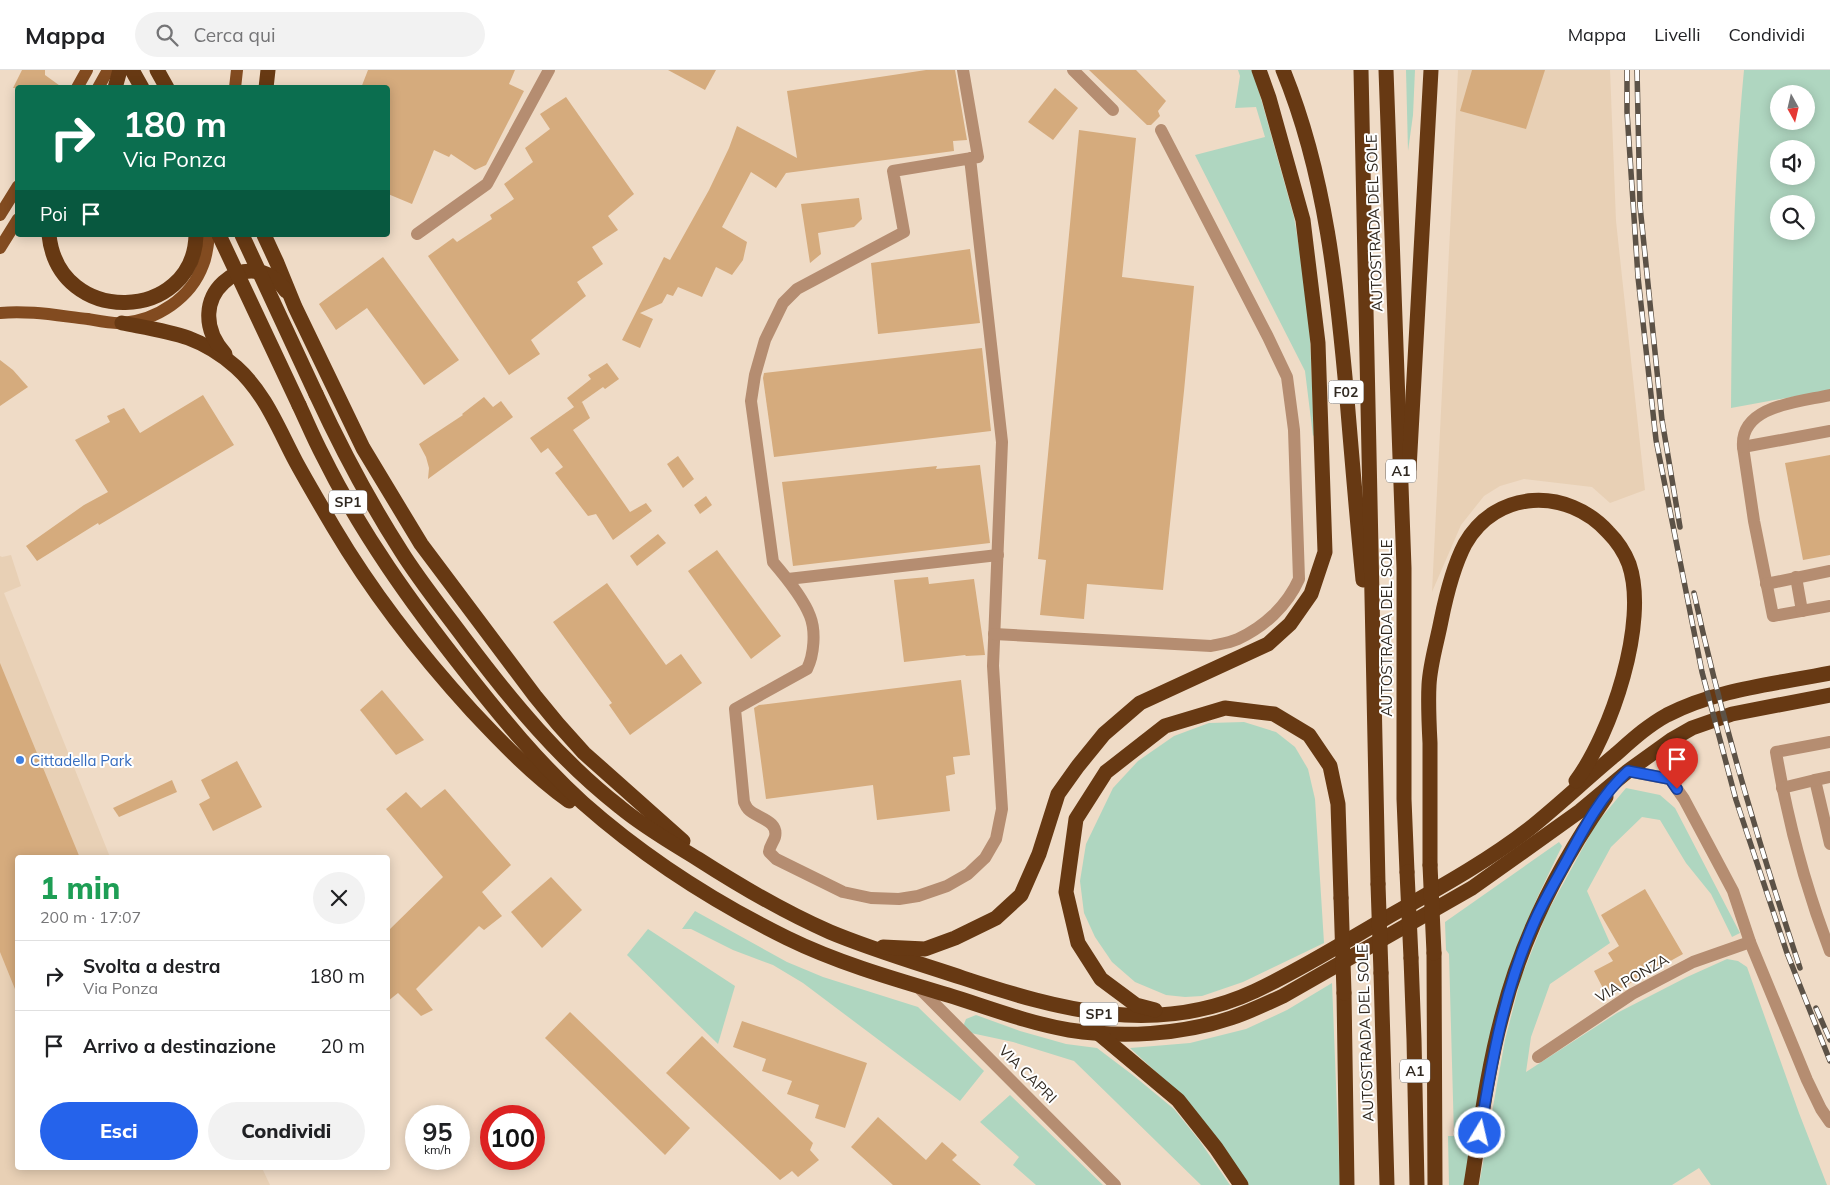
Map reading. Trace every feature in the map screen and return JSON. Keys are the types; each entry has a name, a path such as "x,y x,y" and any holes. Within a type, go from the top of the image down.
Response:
{"highway":[{"path":"116,85 120,70"},
{"path":"132,70 140,85"},
{"path":"156,70 165,85"},
{"path":"266,85 268,70"},
{"path":"864,946 925,949 956,938 996,918 1021,896 1039,854 1058,794 1104,734 1140,703 1268,644 1290,624 1311,594 1325,552 1318,343 1303,220 1269,98 1259,70"},
{"name":"F02","path":"1283,70 1310,148 1326,215 1339,308 1375,721"},
{"name":"AUTOSTRADA DEL SOLE","path":"1361,70 1378,884 1387,1185"},
{"name":"AUTOSTRADA DEL SOLE","path":"1386,70 1404,568 1404,799 1414,1039 1417,1185"},
{"path":"1404,568 1431,70"},
{"path":"49,237 58,264 72,284 91,297 115,303 143,300 154,297 165,290 182,275 193,254 196,237"},
{"name":"SP1","path":"220,237 322,456 360,523 430,626 524,744 584,803 648,855 730,908 788,939 849,964 1039,1023 1069,1030 1133,1034 1192,1028 1231,1019 1283,996 1472,888 1565,822 1628,771 1671,740 1692,728 1732,714 1830,695"},
{"name":"SP1","path":"243,237 359,481 400,549 428,590 516,705 565,758 621,809 720,873 816,925 864,946 1042,1003 1076,1011 1108,1015 1141,1016 1197,1010 1230,1002 1254,992 1458,877 1529,829 1637,736 1669,714 1689,705 1732,692 1830,674"},
{"path":"265,237 295,308 363,448 421,544 535,696 584,753 720,873"},
{"path":"270,237 277,263"},
{"path":"295,308 281,284 265,273 244,271 235,274 220,286 213,295 207,314 208,325 211,335 218,346 264,399 296,462 334,529 386,609 419,650 502,742 531,770 584,812 632,842"},
{"path":"122,323 179,334 193,339 216,352 236,368"},
{"path":"1435,1185 1434,953 1430,866 1429,684 1446,600 1465,545 1479,526 1499,510 1511,505 1535,500 1571,505 1600,523 1617,542 1629,563 1635,599 1635,613 1627,660 1607,722 1585,769 1553,808"},
{"path":"1169,1014 1136,1005 1101,980 1078,943 1066,892 1076,819 1106,772 1165,726 1225,708 1274,714 1309,735 1330,766 1338,804 1344,993 1347,1185"},
{"path":"1471,1185 1491,1063 1502,1015 1520,959 1537,916 1578,839 1615,783"},
{"path":"1098,1032 1178,1100 1216,1148 1241,1185"}],"main road":[{"path":"79,85 87,70"},
{"path":"100,85 108,70"},
{"path":"0,216 15,191"},
{"path":"0,248 15,225"},
{"path":"0,313 51,315 122,323 151,316 164,310 188,290 196,280 204,265 209,237"}],"street":[{"path":"417,234 487,184 549,70"},
{"path":"962,70 978,157 970,158 893,171 904,232 797,289 783,303 765,340 755,375 751,401 773,562 788,579 811,617 814,646 812,660 807,669 735,709 744,802 749,810 771,823 774,828 775,836 770,844 770,852 776,859 843,892 871,898 899,899 918,896 947,886 968,874 986,858 996,839 1002,809 993,666 1002,442 970,158"},
{"path":"1073,70 1113,110"},
{"path":"994,634 1211,646 1236,640 1258,627 1277,612 1293,592 1299,579 1294,430 1287,376 1161,130"},
{"path":"1830,396 1773,407 1758,415 1745,429 1742,440 1754,521 1772,616 1830,606"},
{"path":"1743,447 1830,431"},
{"path":"788,579 998,555"},
{"path":"1766,584 1830,571"},
{"path":"1796,577 1802,611"},
{"path":"1671,740 1669,758 1670,779 1684,799 1733,891 1750,942 1807,1080 1821,1109 1830,1122"},
{"path":"1830,742 1776,752 1782,788 1806,878 1830,951"},
{"path":"1628,771 1670,779"},
{"path":"1782,788 1830,777"},
{"path":"1814,780 1830,844"},
{"name":"VIA PONZA","path":"1538,1056 1632,994 1693,962 1750,942"},
{"name":"VIA CAPRI","path":"917,986 1115,1185"}],"shaded area":[{"path":"1458,70 1610,70 1616,221 1645,490 1610,503 1592,487 1524,479 1500,486 1484,496 1461,525 1432,592"},
{"path":"11,555 21,586 4,593 109,855 15,855 15,1170 263,1170 270,1185 0,1185 0,556"}],"green space":[{"path":"1238,70 1253,70 1294,217 1309,314 1313,436 1305,371 1195,155 1265,137 1256,107 1235,108 1240,76"},
{"path":"1406,70 1415,70 1413,115 1408,151"},
{"path":"1744,70 1830,70 1830,390 1731,408 1732,323 1737,155"},
{"path":"1244,722 1276,732 1295,747 1308,769 1315,799 1324,943 1243,982 1202,996 1166,995 1135,982 1112,962 1095,937 1084,913 1080,881 1086,844 1113,788 1138,761 1174,736 1209,723"},
{"path":"1626,788 1660,795 1675,808 1740,933 1732,937 1711,894 1686,863 1660,820 1642,817 1611,847 1587,891 1610,943 1550,984 1531,1037 1526,1072 1617,1013 1727,959 1738,961 1747,967 1827,1185 1711,1185 1699,1168 1672,1185 1479,1185 1505,1040 1521,978 1547,913 1596,824"},
{"path":"1559,842 1562,846 1523,932 1466,1185 1449,1185 1448,1136 1454,1136 1449,954 1446,950 1445,922"},
{"path":"695,911 787,962 823,977 918,1007 984,1071 960,1101 803,983 773,965 733,950 691,929 682,929"},
{"path":"648,929 735,986 718,1044 627,955"},
{"path":"1332,983 1340,1185 1246,1185 1180,1094 1130,1048 1190,1043 1246,1029 1287,1010"},
{"path":"976,1015 1020,1031 1066,1044 1097,1048 1174,1109 1199,1140 1230,1185 1201,1185 1074,1061 1013,1042 971,1033 965,1029 966,1019"},
{"path":"1010,1095 1103,1185 1036,1185 1013,1165 1019,1157 980,1122"}],"building":[{"path":"22,70 45,70 45,75 59,85 15,85 15,88 13,88"},
{"path":"368,70 515,70 509,84 524,91 486,165 475,170 451,154 449,157 434,150 412,204 390,195 390,85 362,85"},
{"path":"668,70 716,70 705,90"},
{"path":"926,70 955,70 967,140 953,141 954,151 786,173 776,188 751,172 722,227 747,242 743,260 732,275 716,267 702,297 678,287 673,296 667,294 662,303 640,313 653,319 640,348 622,340 664,257 670,260 709,190 737,126 797,158 787,91"},
{"path":"1089,70 1136,70 1166,101 1158,111 1160,116 1151,125 1147,125"},
{"path":"1472,70 1545,70 1526,129 1460,111"},
{"path":"1055,88 1078,108 1053,140 1028,122"},
{"path":"566,97 634,194 608,216 618,230 592,247 603,264 577,282 586,296 531,340 540,354 509,375 428,256 453,238 457,242 492,219 490,215 514,199 504,184 533,162 525,148 550,129 540,114"},
{"path":"1079,130 1136,138 1122,277 1194,286 1163,590 1087,584 1084,619 1040,615 1046,560 1038,559"},
{"path":"859,198 862,219 854,227 818,233 821,254 810,263 801,204"},
{"path":"970,249 980,323 878,334 871,263"},
{"path":"383,257 459,360 424,385 367,308 336,330 319,304"},
{"path":"982,348 991,431 774,457 763,378 764,373"},
{"path":"0,360 13,370 28,387 0,406"},
{"path":"607,363 619,379 605,389 603,387 579,404 582,402 590,418 573,430 630,512 646,503 652,511 613,540 596,514 588,516 555,473 563,467 548,448 541,453 530,438 574,407 567,398 591,379 588,375"},
{"path":"203,395 234,445 99,525 98,523 37,561 26,546 84,505 108,492 75,440 110,422 107,416 124,408 140,433"},
{"path":"484,397 493,407 501,401 513,417 428,479 429,468 419,444 463,415"},
{"path":"1830,455 1830,555 1803,560 1785,463"},
{"path":"678,456 694,479 683,488 667,464"},
{"path":"980,465 990,543 793,566 782,482 937,466 936,469"},
{"path":"706,496 712,505 700,514 694,505"},
{"path":"658,534 666,543 637,566 630,556"},
{"path":"717,550 781,636 751,659 688,571"},
{"path":"928,577 929,584 974,579 985,655 965,655 904,662 894,580"},
{"path":"607,583 666,665 681,654 702,683 630,735 609,705 612,703 553,622"},
{"name":"Cittadella Park","path":"0,663 79,855 15,855 15,989 0,952"},
{"path":"961,680 970,755 953,757 955,774 946,776 950,811 877,820 873,785 766,799 754,708 759,705"},
{"path":"382,690 424,740 396,755 360,710"},
{"path":"237,761 262,807 213,831 199,804 210,798 201,780"},
{"path":"172,780 177,792 119,817 113,808"},
{"path":"445,789 511,865 482,892 502,916 484,930 479,926 416,989 433,1010 421,1016 398,993 390,999 390,929 443,877 386,809 406,792 421,808"},
{"path":"551,877 582,910 542,948 511,912"},
{"path":"1645,889 1683,954 1607,996 1594,971 1613,961 1608,953 1619,946 1601,915"},
{"path":"570,1012 690,1128 665,1155 545,1038"},
{"path":"742,1021 867,1063 845,1128 815,1118 819,1105 787,1094 792,1081 762,1071 766,1059 733,1047"},
{"path":"702,1036 813,1143 810,1150 819,1160 798,1177 792,1171 780,1180 666,1073"},
{"path":"878,1117 926,1160 942,1142 957,1155 952,1160 981,1185 893,1185 851,1147"}],"railway":[{"path":"1627,70 1627,112 1638,277 1656,440 1702,672 1736,800 1787,953 1830,1061"},
{"path":"1637,70 1640,206 1662,420 1680,527"},
{"path":"1694,593 1742,782 1800,968"},
{"path":"1816,1008 1830,1040"}],"place":[{"name":"Cittadella Park","path":"20,760"}],"route":[{"path":"1480,1133 1491,1063 1502,1015 1520,959 1537,916 1582,831 1615,783 1628,771 1670,779 1677,789"}]}
